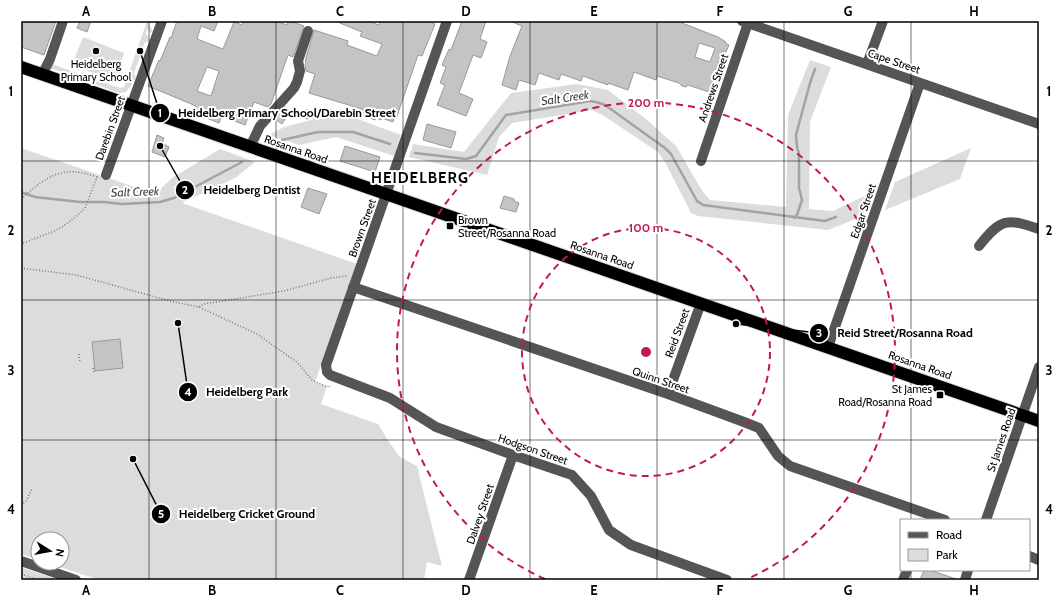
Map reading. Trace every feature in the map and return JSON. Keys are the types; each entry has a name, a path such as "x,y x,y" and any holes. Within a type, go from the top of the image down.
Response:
{"highway":[{"name":"Rosanna Road","path":"21,67 701,302 1039,421"}],"street":[{"path":"42,75 50,59 63,21"},
{"name":"Darebin Street","path":"106,175 162,21"},
{"name":"Brown Street","path":"332,376 327,372 326,365 447,21"},
{"path":"867,64 883,21"},
{"name":"Cape Street","path":"745,22 1039,124"},
{"name":"Andrews Street","path":"701,161 745,22"},
{"path":"250,147 260,126 294,88 300,71 298,61 308,31"},
{"name":"Edgar Street","path":"828,347 920,83"},
{"path":"979,246 994,229 1006,222 1016,222 1039,229"},
{"name":"Quinn Street","path":"355,283 668,394 759,428 778,456 790,466 942,519"},
{"name":"Reid Street","path":"668,394 701,302"},
{"name":"St James Road","path":"986,519 1039,367"},
{"name":"Hodgson Street","path":"332,376 390,398 436,427 572,475 591,496 609,530 631,545 704,576 727,580"},
{"name":"Dalvey Street","path":"470,580 513,455"},
{"path":"21,561 76,580"}],"path":[{"path":"21,199 50,176 76,173 97,177 85,208 78,215 62,227 21,244"},
{"path":"21,268 76,275 199,308 257,334 298,363 312,380 321,385 330,387 332,376"},
{"path":"199,308 204,304 284,291 331,278 344,276 355,283"},
{"path":"79,354 80,362"},
{"path":"93,368 94,372"},
{"path":"21,505 26,501 32,489"},
{"path":"21,574 39,580"}],"green space":[{"path":"147,21 150,21 149,24 153,32 150,33 148,28 146,33 150,41 145,42 134,73 136,78 126,92 119,93 50,68 52,64 120,88 124,87"},
{"path":"83,37 124,53 114,81 72,65"},
{"path":"810,60 831,67 810,122 809,209 833,211 871,193 863,216 828,230 698,216 691,213 666,164 658,152 604,116 592,110 512,123 499,137 487,175 409,157 413,144 464,152 511,93 577,84 608,90 646,119 676,146 701,189 710,200 786,207 788,115"},
{"path":"327,116 352,117 401,135 394,156 336,137 299,145 269,135 284,127"},
{"path":"21,148 155,194 172,178 220,149 255,162 235,178 182,203 357,264 315,382 327,386 321,404 378,424 400,457 417,466 442,566 427,562 424,580 99,580 70,570 70,531 30,531 30,557 21,554"},
{"path":"971,148 960,179 885,210 895,182"},
{"path":"21,567 59,580 21,580"}],"building":[{"path":"21,21 56,21 44,55 21,47"},
{"path":"80,21 91,21 87,32 77,28"},
{"path":"177,21 218,21 214,31 201,26 197,39 223,49 234,22 242,25 244,21 275,21 287,25 288,21 290,21 304,26 293,57 288,55 271,104 268,107 254,102 245,125 222,116 219,123 193,114 196,106 148,86 170,37 171,38","holes":["207,67 219,71 211,96 197,91"]},
{"path":"335,21 367,21 379,25 380,21 428,21 435,24 422,56 418,55 396,119 394,118 393,122 382,118 381,120 376,118 375,120 361,115 362,109 309,93 315,74 306,71 305,61 314,30 348,41 347,45 377,56 382,44 360,36 362,32"},
{"path":"462,21 486,21 480,39 487,42 481,58 473,55 459,93 473,99 466,116 437,105 445,85 440,83 446,67 442,65 449,49 451,50"},
{"path":"510,21 683,21 682,23 718,37 729,45 726,52 722,51 709,92 688,85 686,87 682,86 679,83 657,76 656,80 634,72 628,90 583,76 581,81 561,74 559,80 539,73 535,85 519,80 516,90 502,85 510,56 522,26","holes":["699,43 715,48 710,62 695,57"]},
{"path":"305,110 312,110 313,118 306,119"},
{"path":"281,112 287,116 282,124 275,119"},
{"path":"427,124 456,132 451,148 423,140"},
{"path":"157,135 164,138 162,143 169,147 165,157 152,152"},
{"path":"345,146 380,157 375,172 340,161"},
{"path":"308,188 327,194 319,214 301,207"},
{"path":"504,196 514,199 514,201 519,203 516,212 500,208"},
{"path":"120,339 123,368 95,371 92,342"},
{"path":"924,571 933,571 956,579 956,580 920,580"}],"waterway":[{"path":"794,218 797,215 802,200 799,188 799,154 796,135 815,69"},
{"name":"Salt Creek","path":"415,153 466,159 476,156 506,115 590,101 605,105 665,148 671,154 697,201 703,205 825,221 836,217"},
{"name":"Salt Creek","path":"282,140 318,132 353,132 390,144"},
{"name":"Salt Creek","path":"21,192 35,197 80,202 122,204 160,202 174,198 242,162"}],"place":[{"name":"Heidelberg Primary School","path":"96,51"},
{"name":"Heidelberg Primary School/Darebin Street","path":"140,51"},
{"name":"Heidelberg Dentist","path":"160,146"},
{"name":"Brown Street/Rosanna Road","path":"450,226"},
{"name":"Heidelberg Park","path":"178,323"},
{"name":"Reid Street/Rosanna Road","path":"736,324"},
{"name":"St James Road/Rosanna Road","path":"940,395"},
{"name":"Heidelberg Cricket Ground","path":"133,459"}],"district":[{"name":"HEIDELBERG","path":"420,178"}]}
